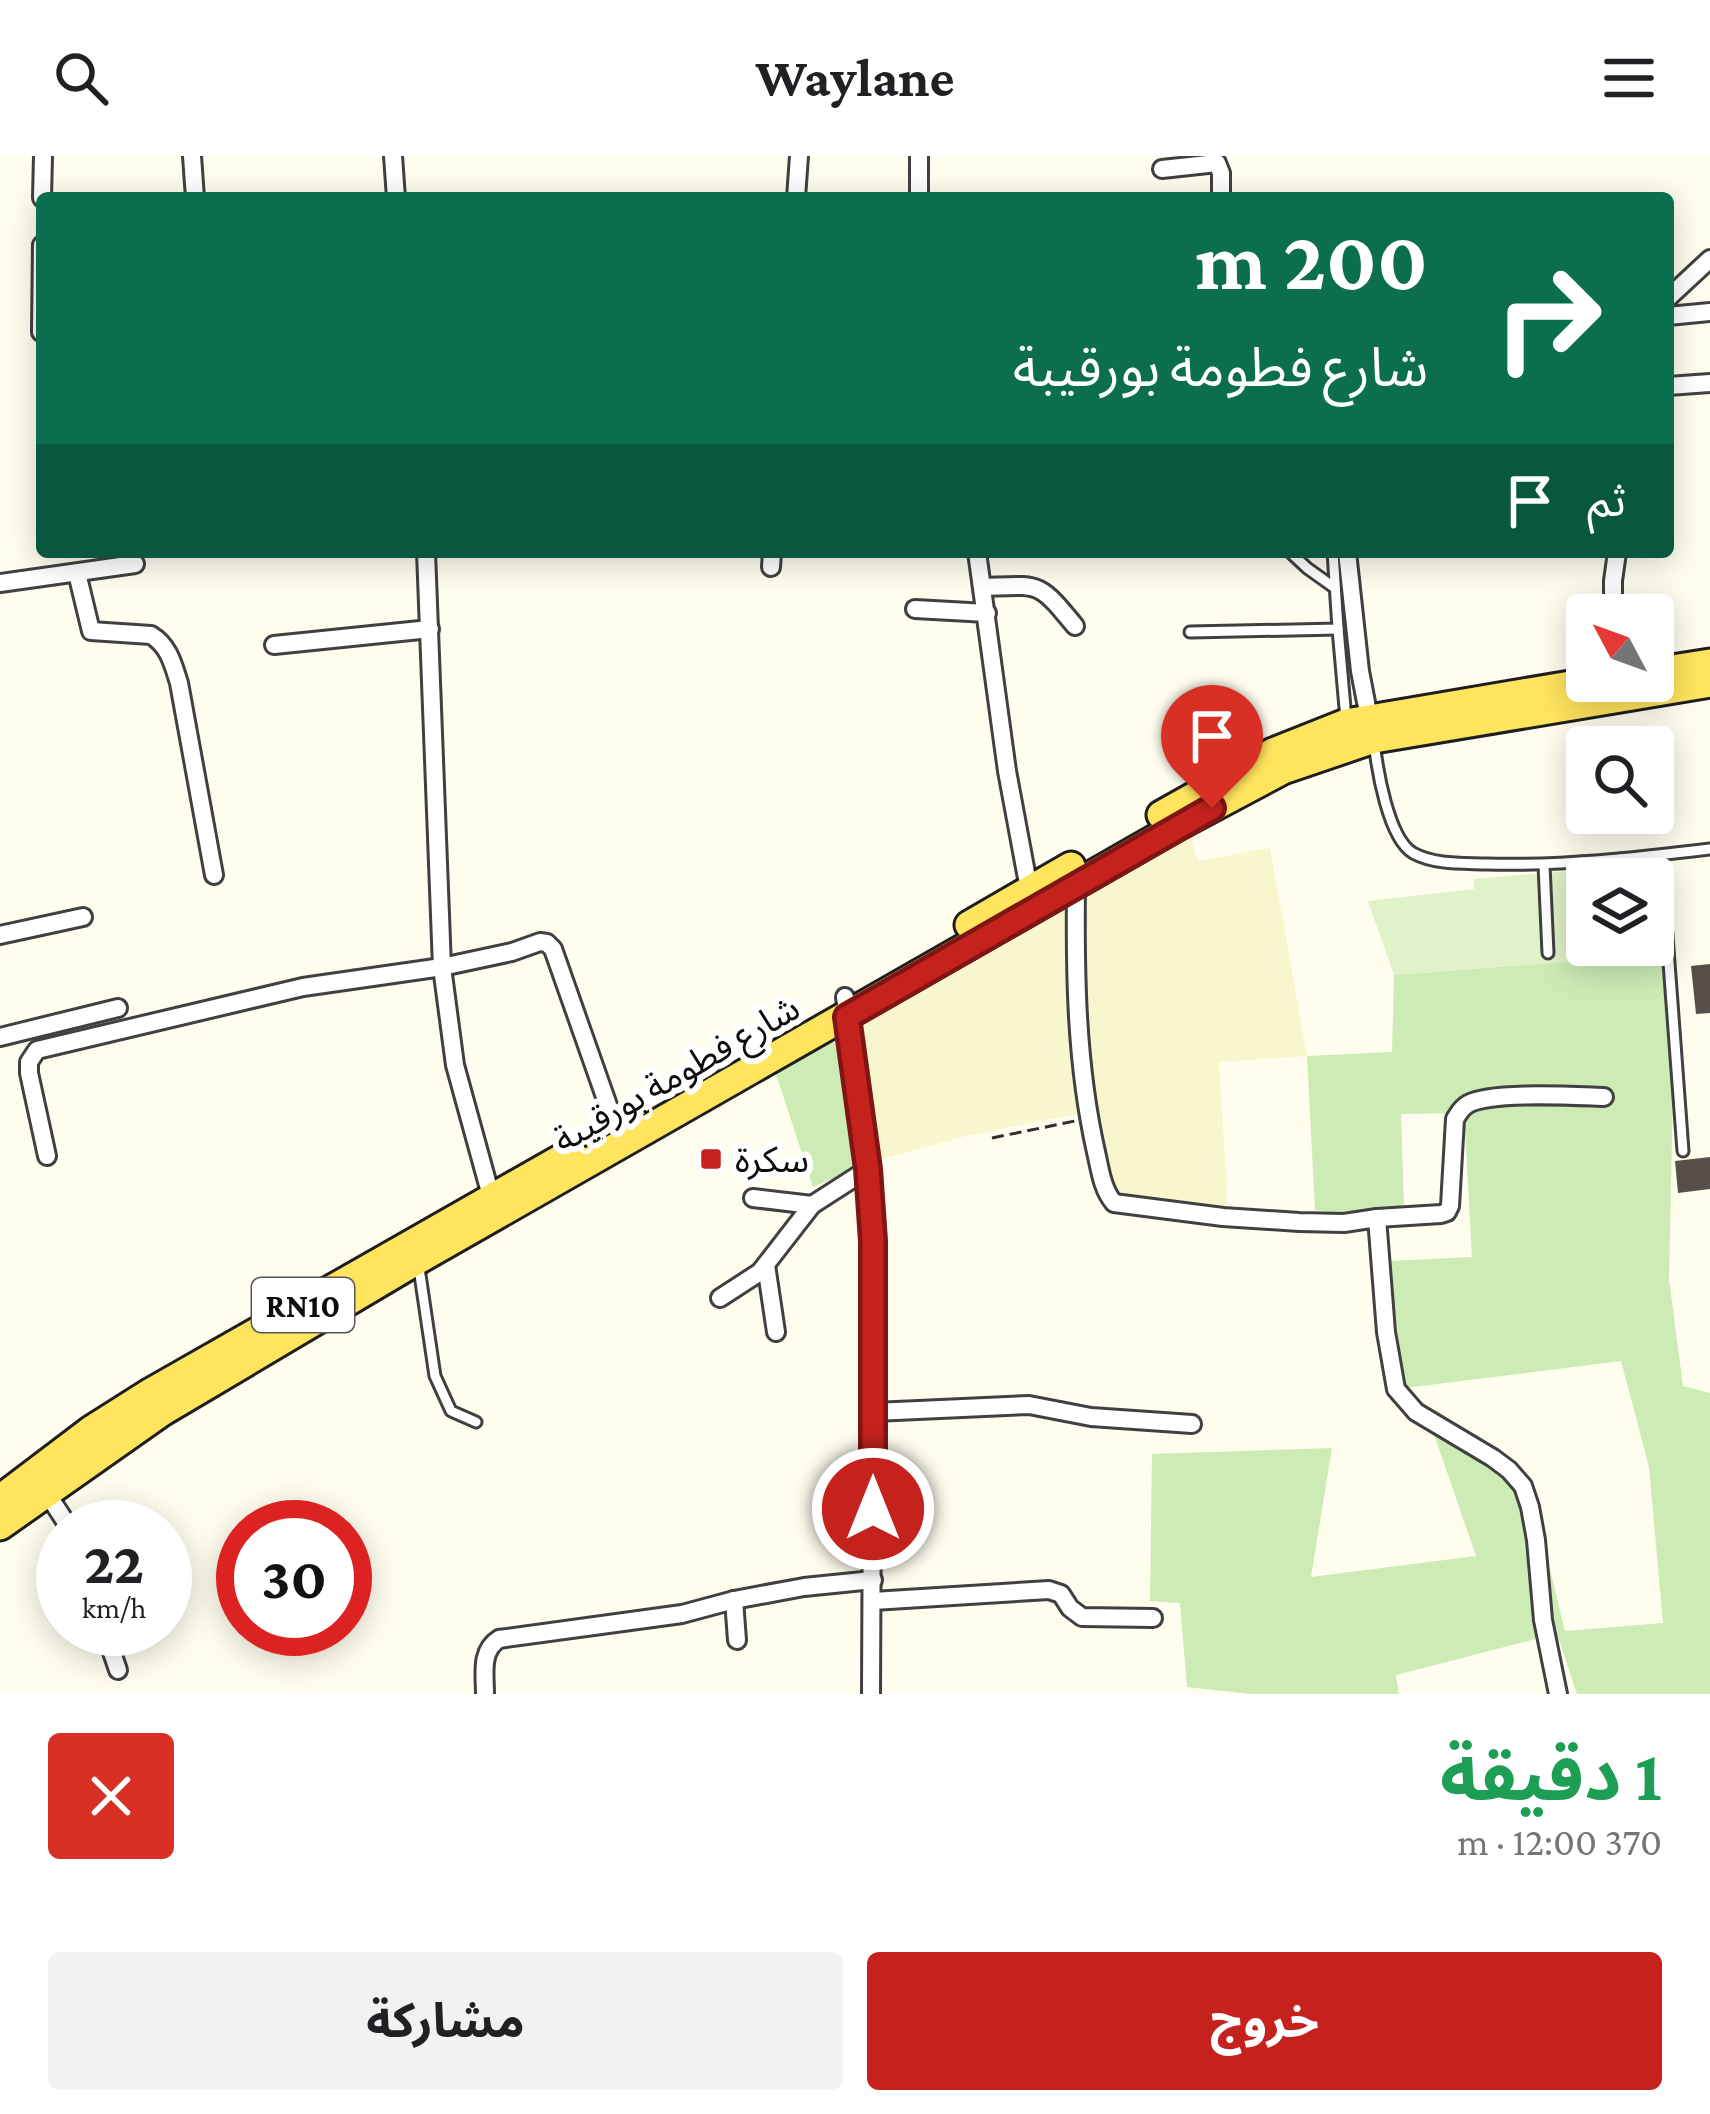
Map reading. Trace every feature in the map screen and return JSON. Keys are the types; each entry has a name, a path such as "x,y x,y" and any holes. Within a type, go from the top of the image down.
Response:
{"main road":[{"path":"1674,669 1710,663"},
{"name":"شارع فطومة بورقيبة","path":"0,1526 91,1430 151,1392 490,1196 1363,726 1710,682"},
{"name":"شارع فطومة بورقيبة","path":"0,1499 40,1483 162,1412 846,1007 1030,890 1273,752 1363,726 1566,686"}],"street":[{"path":"42,192 43,156"},
{"path":"192,156 195,192"},
{"path":"393,156 396,192"},
{"path":"797,192 800,156"},
{"path":"919,156 919,192"},
{"path":"1162,169 1217,164 1221,192"},
{"path":"1674,292 1710,259"},
{"path":"1674,315 1710,312"},
{"path":"1674,386 1710,383"},
{"path":"426,558 442,967 455,1065 490,1196"},
{"path":"978,558 1007,771 1030,890"},
{"path":"1348,558 1363,726"},
{"path":"1613,594 1616,558"},
{"path":"0,583 135,564"},
{"path":"77,573 91,631 151,635 171,657 214,875"},
{"path":"984,587 1032,586 1050,595 1075,626"},
{"path":"915,610 987,613"},
{"path":"274,645 430,629"},
{"path":"1076,884 1075,990 1088,1118 1102,1179 1114,1203 1299,1222 1344,1223 1447,1212 1455,1119 1462,1108 1472,1102 1517,1096 1604,1097"},
{"path":"0,934 82,917"},
{"path":"47,1156 29,1073 29,1062 37,1050 303,987 442,967 540,943 554,949 616,1128"},
{"path":"846,1007 873,1241 872,1693 859,1694"},
{"path":"0,1037 118,1008"},
{"path":"721,1298 766,1265 812,1204 868,1169"},
{"path":"754,1198 812,1204"},
{"path":"1377,1218 1396,1390 1416,1412 1493,1458 1523,1486 1536,1540 1558,1694"},
{"path":"766,1265 776,1332"},
{"path":"874,1412 1028,1405 1090,1417 1192,1424"},
{"path":"40,1483 51,1500"},
{"path":"485,1694 485,1655 499,1639 682,1614 804,1587 873,1580"},
{"path":"873,1601 1049,1590 1061,1594 1082,1617 1153,1618"},
{"path":"734,1600 737,1640"},
{"path":"113,1656 118,1670"}],"lane":[{"path":"1296,558 1335,588"},
{"path":"1333,558 1338,629 1394,830 1411,852 1443,862 1566,863"},
{"path":"1190,632 1338,629"},
{"path":"1630,858 1710,849"},
{"path":"1661,855 1683,1151"},
{"path":"1544,865 1548,952"},
{"path":"418,1260 435,1376 452,1411 476,1422"}],"path":[{"path":"992,1138 1088,1118"}],"green space":[{"path":"1189,832 1198,861 1270,848 1307,1056 1219,1062 1228,1206 1114,1196 1096,1110 970,1135 873,1161 855,1021"},
{"path":"1566,871 1566,962 1394,975 1368,901 1474,889 1474,879"},
{"path":"1676,953 1669,1279 1683,1386 1710,1393 1710,1694 1577,1694 1558,1637 1396,1675 1399,1694 1251,1694 1187,1687 1180,1603 1150,1601 1152,1454 1332,1448 1311,1577 1476,1556 1429,1420 1481,1445 1537,1516 1565,1631 1663,1623 1649,1467 1621,1361 1405,1388 1388,1261 1472,1257 1464,1113 1401,1114 1404,1207 1367,1218 1315,1210 1307,1056 1392,1052 1394,975 1566,962 1566,966 1674,966"},
{"path":"827,1038 847,1058 858,1168 813,1187 774,1068"}],"building":[{"path":"1710,964 1710,1013 1696,1014 1691,966"},
{"path":"1710,1157 1710,1189 1678,1193 1675,1161"}],"place":[{"name":"سكرة","path":"711,1159"}],"route":[{"path":"873,1509 873,1241 847,1017 1212,808"}]}
